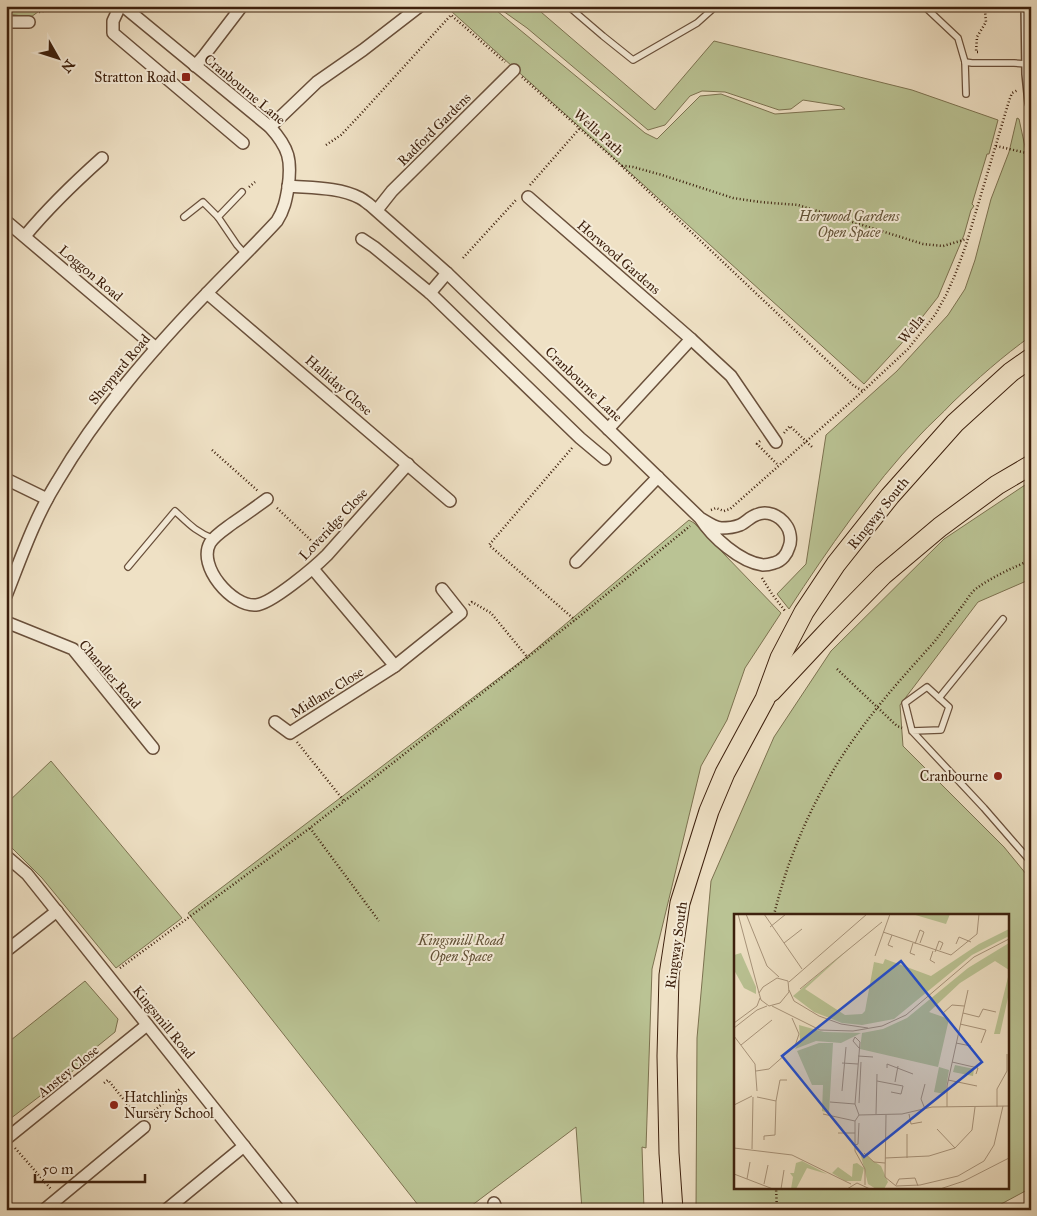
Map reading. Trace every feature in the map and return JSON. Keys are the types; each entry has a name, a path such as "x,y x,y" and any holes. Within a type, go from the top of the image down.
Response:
{"main road":[{"name":"Ringway South","path":"673,1210 669,1153 667,1056 669,975 680,904 718,788 766,699 780,658 804,612 836,564 890,496 955,422 1011,372 1031,358"},
{"name":"Ringway South","path":"766,699 883,575 940,527 997,485 1031,465"}],"street":[{"name":"Cranbourne Lane","path":"121,6 270,127 281,140 289,162 288,186 343,192 360,198 377,210 447,273 700,517 713,526 720,528 738,526 756,515 766,513 774,515 788,526 790,546 778,562 766,566 756,563 729,548 706,526 700,517"},
{"path":"121,6 112,20 113,33 243,143"},
{"path":"194,66 242,6"},
{"path":"270,127 317,82 363,50 420,6"},
{"path":"1027,6 1028,85 1031,103"},
{"path":"6,22 29,22"},
{"name":"Radford Gardens","path":"377,210 392,191 514,70"},
{"path":"25,236 69,187 102,158"},
{"name":"Sheppard Road","path":"6,596 47,499 73,455 99,418 156,348 277,221 282,212 288,186"},
{"name":"Horwood Gardens","path":"528,197 731,376 776,442"},
{"name":"Loggon Road","path":"6,221 156,348"},
{"path":"362,239 430,293 580,438 605,459"},
{"path":"430,293 447,273"},
{"name":"Halliday Close","path":"207,293 450,501"},
{"path":"608,429 691,339"},
{"name":"Loveridge Close","path":"214,539 210,543 208,556 211,570 216,578 240,602 256,605 263,604 313,569 408,464"},
{"path":"576,562 658,477"},
{"path":"6,479 47,499"},
{"path":"214,539 267,499"},
{"path":"313,569 395,666"},
{"path":"442,589 461,614"},
{"name":"Midlane Close","path":"275,722 290,733 395,666 461,614"},
{"name":"Chandler Road","path":"6,622 73,649 153,748"},
{"name":"Kingsmill Road","path":"6,856 27,874 296,1210"},
{"path":"6,951 56,911"},
{"name":"Anstey Close","path":"9,1142 147,1025"},
{"path":"44,1210 146,1122"},
{"path":"166,1210 244,1146"}],"lane":[{"path":"568,6 633,60 697,23 716,6"},
{"path":"924,6 958,38 965,62 966,94"},
{"path":"965,62 1028,64"},
{"path":"218,217 242,192"},
{"path":"184,217 203,202 218,217 245,254"},
{"path":"128,567 175,511 193,528 214,539"},
{"path":"939,698 1003,619"},
{"path":"912,731 941,730 949,706 927,687 905,703 912,731 984,808 1031,862"}],"path":[{"path":"39,12 64,6"},
{"path":"985,11 986,22 977,37 976,52 986,52"},
{"name":"Wella Path","path":"326,145 341,135 451,15 622,166 854,386 863,391"},
{"name":"Wella","path":"700,517 716,508 724,511 730,509 908,349 935,314 946,295 967,239 1012,93 1028,85"},
{"path":"996,146 1031,154"},
{"path":"622,166 634,167 662,175 733,198 798,205 923,244 943,246 967,239"},
{"path":"250,186 255,182"},
{"path":"790,426 812,447"},
{"path":"575,620 489,545 580,438"},
{"path":"120,968 310,828 528,658 700,517"},
{"path":"774,914 778,895 802,828 821,792 864,724 976,589 1031,560"},
{"path":"772,594 785,611"},
{"path":"461,614 472,602 491,613 528,658"},
{"path":"837,669 897,726"},
{"path":"290,733 344,801"},
{"path":"310,828 379,921"},
{"path":"104,1083 108,1080 132,1109"},
{"path":"146,1122 181,1088"},
{"path":"9,1142 58,1198"},
{"path":"776,1188 777,1210"}],"green space":[{"path":"6,6 46,6 31,17 6,14"},
{"name":"Horwood Gardens Open Space","path":"455,6 491,6 645,133 657,139 700,96 721,94 775,114 845,109 841,106 803,100 791,109 779,110 725,92 702,91 690,96 665,125 648,130 527,28 496,6 534,6 655,110 714,41 912,90 998,120 972,204 974,206 938,297 901,344 864,384 451,11"},
{"path":"1017,118 1019,119 1027,156 1031,164 1031,336 971,385 902,455 851,519 789,609 777,594 806,564 826,435 897,371 948,315 965,289 975,260 991,199 1009,152"},
{"path":"1031,481 1031,579 978,602 900,705 903,746 1004,847 1031,880 1031,1188 990,1210 696,1210 697,1038 711,881 774,737 831,651 944,539"},
{"name":"Kingsmill Road Open Space","path":"689,520 781,613 745,668 727,720 701,766 652,969 646,1148 642,1147 644,1210 582,1210 576,1127 464,1210 422,1210 188,913 524,659"},
{"path":"51,761 182,918 116,968 42,878 6,842 6,804"},
{"path":"85,981 118,1019 115,1032 78,1062 82,1064 6,1122 6,1044"}],"place":[{"name":"Stratton Road","path":"186,77"},
{"name":"Cranbourne","path":"998,776"},
{"name":"Hatchlings Nursery School","path":"114,1105"}]}
